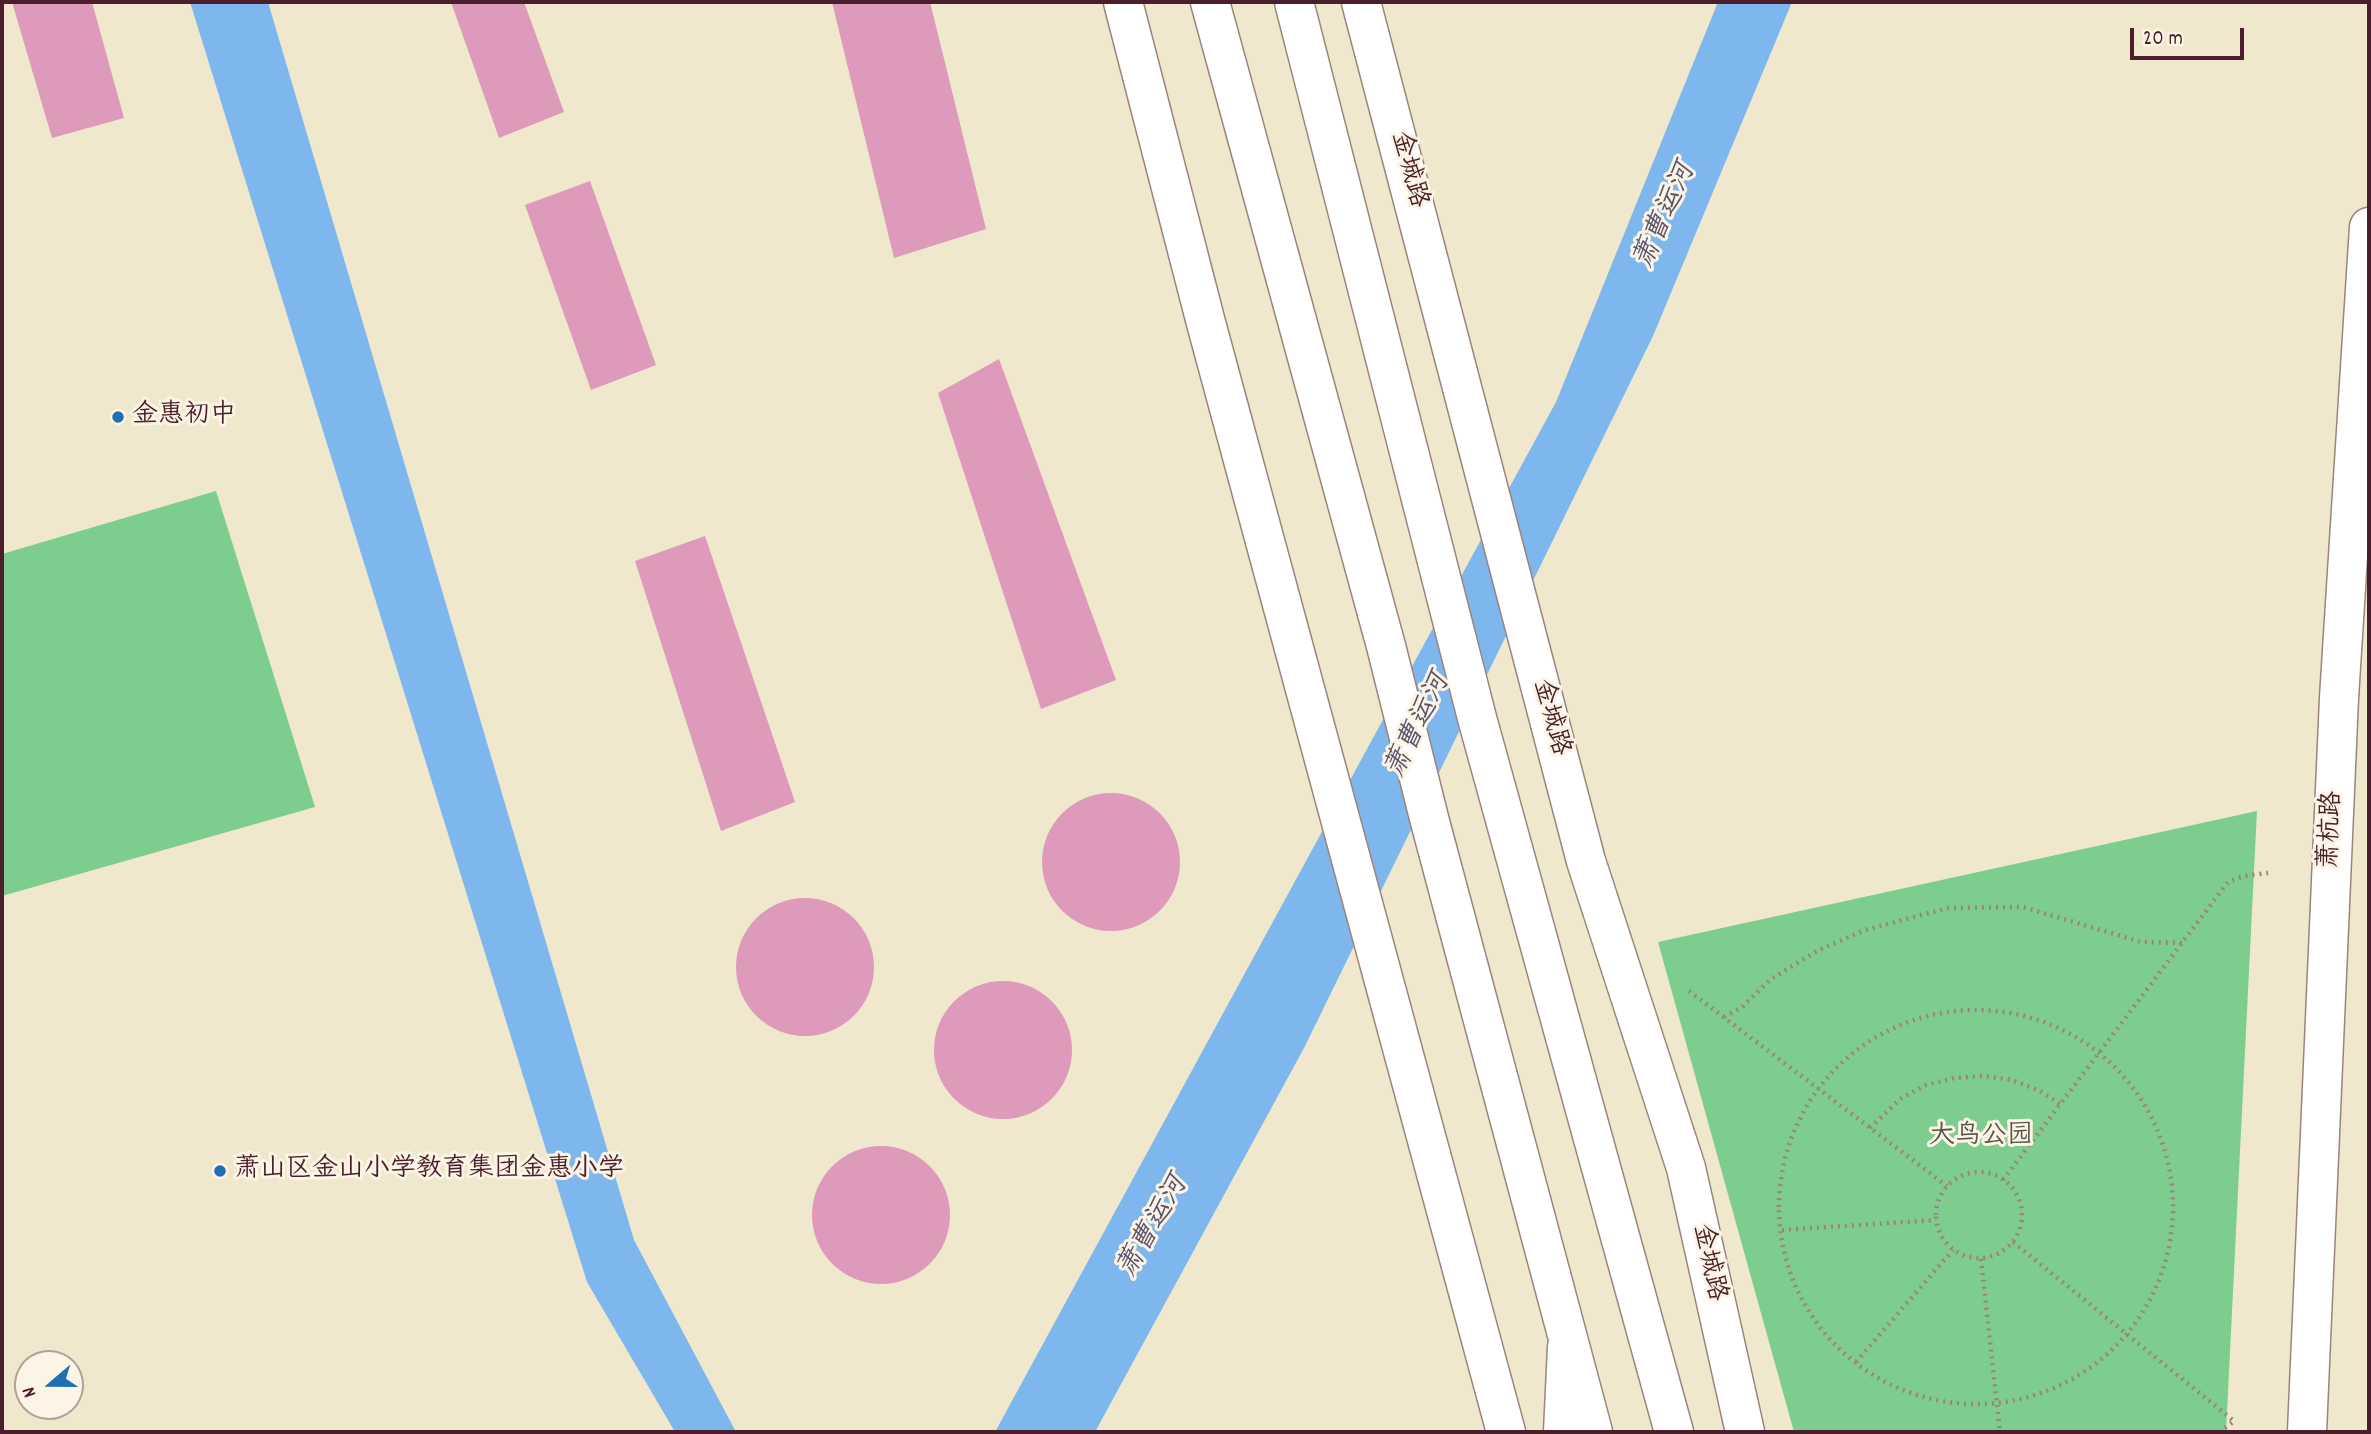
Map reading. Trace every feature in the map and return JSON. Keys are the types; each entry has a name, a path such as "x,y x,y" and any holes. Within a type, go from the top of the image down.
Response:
{"main road":[{"path":"1123,2 1316,733 1506,1432"},
{"path":"1210,2 1386,646 1429,818 1593,1432"},
{"path":"1294,2 1477,718 1674,1432"},
{"name":"金城路","path":"1361,2 1586,861 1686,1168 1745,1432"},
{"name":"萧杭路","path":"2306,1432 2339,698 2369,228"},
{"path":"1563,1432 1568,1338"}],"path":[{"path":"2003,1180 2228,882 2244,876 2268,873"},
{"path":"1724,1017 1741,1008 1771,979 1817,951 1865,929 1948,908 2023,907 2141,942 2183,943"},
{"path":"1689,991 1947,1186"},
{"path":"1977,1009 2028,1016 2074,1036 2098,1054 2114,1067 2146,1107 2165,1154 2173,1205 2167,1255 2157,1285 2126,1335 2101,1360 2075,1378 2046,1392 1996,1403 1952,1404 1922,1397 1892,1386 1856,1362 1819,1326 1802,1299 1784,1251 1779,1200 1787,1150 1808,1104 1819,1089 1839,1064 1880,1034 1927,1015 1977,1009"},
{"path":"1870,1128 1900,1099 1926,1085 1954,1078 1983,1076 2012,1080 2040,1091 2060,1104"},
{"path":"1984,1172 2003,1180 2018,1196 2022,1209 2022,1223 2012,1242 1996,1256 1981,1259 1966,1257 1953,1250 1943,1239 1936,1220 1939,1199 1947,1186 1971,1173 1984,1172"},
{"path":"1782,1230 1936,1220"},
{"path":"2012,1242 2234,1421 2220,1432"},
{"path":"1856,1362 1953,1250"},
{"path":"1981,1259 2000,1432"}],"green space":[{"path":"216,491 315,807 2,896 2,554"},
{"name":"大鸟公园","path":"2257,811 2226,1432 1794,1432 1658,942"}],"water":[{"path":"190,2 268,2 634,1240 736,1432 675,1432 587,1282"},
{"name":"萧曹运河","path":"1718,2 1792,2 1653,336 1304,1048 1095,1432 995,1432 1556,402"}],"building":[{"path":"12,2 92,2 124,118 52,138"},
{"path":"451,2 524,2 564,112 499,138"},
{"path":"832,2 930,2 986,229 894,258"},
{"path":"590,181 656,365 591,390 525,205"},
{"path":"999,359 1116,680 1041,709 938,393"},
{"path":"705,536 795,802 721,831 635,561"},
{"path":"1111,793 1137,799 1160,813 1174,836 1180,862 1174,888 1160,911 1137,925 1111,931 1085,925 1062,911 1048,888 1042,862 1048,836 1062,813 1085,799"},
{"path":"805,898 831,904 854,918 868,941 874,967 868,993 854,1016 831,1030 805,1036 779,1030 756,1016 742,993 736,967 742,941 756,918 779,904"},
{"path":"1003,981 1029,987 1052,1001 1066,1024 1072,1050 1066,1076 1052,1099 1029,1113 1003,1119 977,1113 954,1099 940,1076 934,1050 940,1024 954,1001 977,987"},
{"path":"881,1146 907,1152 930,1166 944,1189 950,1215 944,1241 930,1264 907,1278 881,1284 855,1278 832,1264 818,1241 812,1215 818,1189 832,1166 855,1152"}],"place":[{"name":"金惠初中","path":"118,417"},
{"name":"萧山区金山小学教育集团金惠小学","path":"220,1171"}]}
